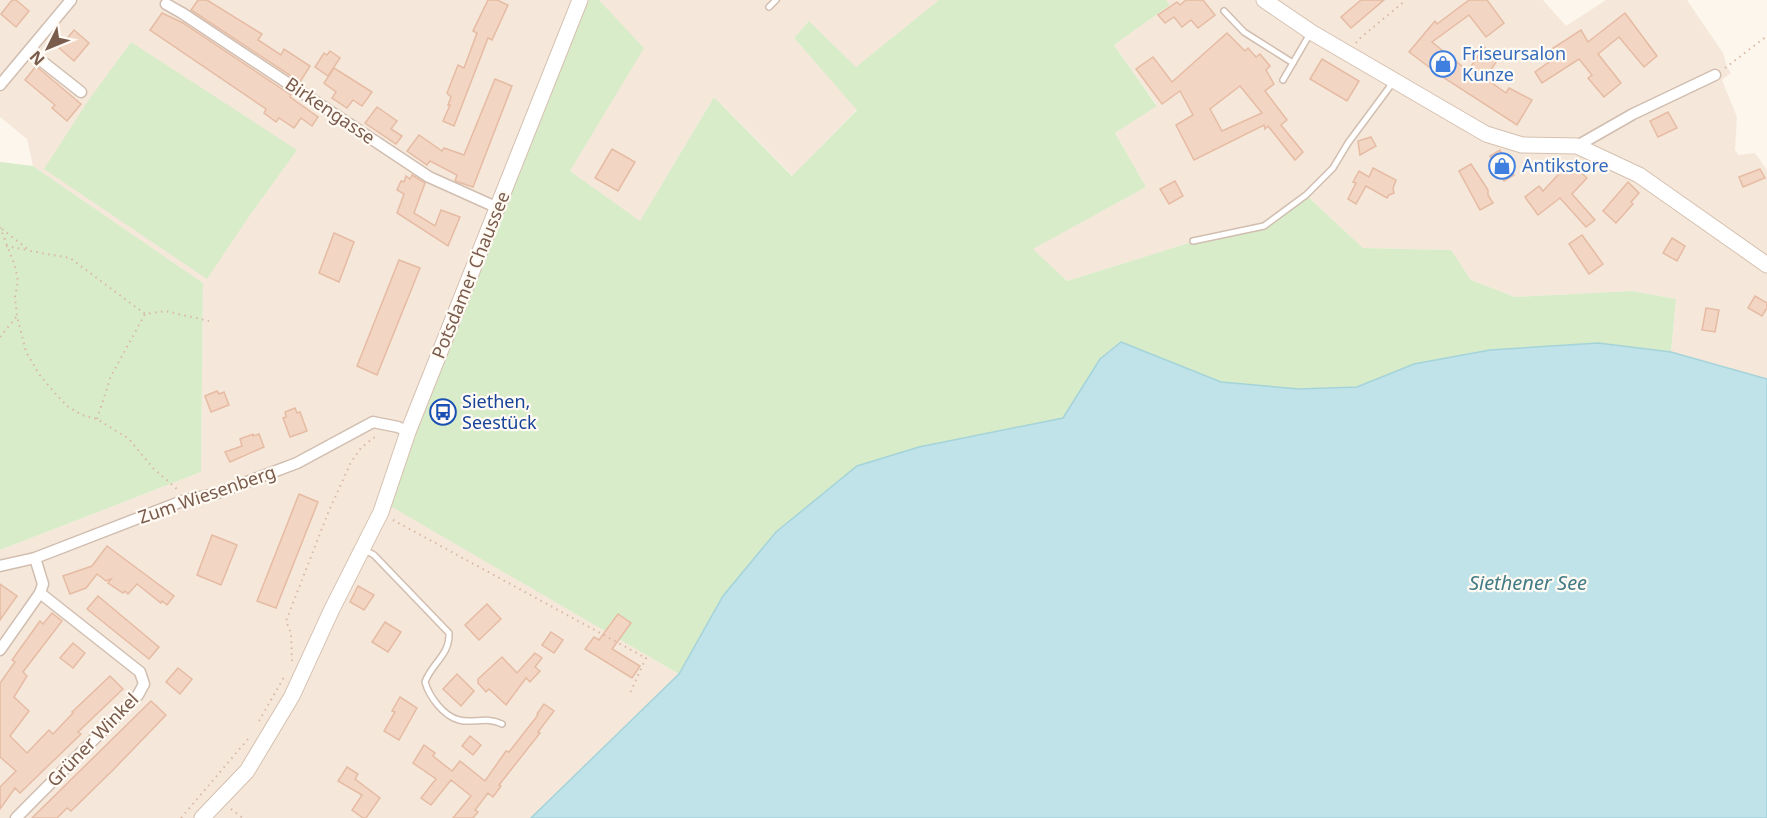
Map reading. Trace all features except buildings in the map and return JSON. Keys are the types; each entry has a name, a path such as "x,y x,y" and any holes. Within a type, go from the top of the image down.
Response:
{"main road":[{"name":"Potsdamer Chaussee","path":"202,818 247,771 292,696 381,513 403,429 498,208 580,0"},
{"path":"1264,0 1311,32 1486,134 1522,145 1577,146 1639,175 1767,265"}],"street":[{"path":"0,84 70,0"},
{"name":"Birkengasse","path":"166,4 429,177 498,208"},
{"path":"29,51 81,92"},
{"path":"1577,146 1633,114 1715,75"},
{"name":"Zum Wiesenberg","path":"0,566 35,558 185,500 215,494 297,463 374,422 403,429"},
{"path":"0,650 40,593 43,584 35,558"},
{"name":"Grüner Winkel","path":"16,818 138,695 144,684 140,672 40,593"}],"lane":[{"path":"769,7 776,0"},
{"path":"1224,11 1244,32 1293,63"},
{"path":"1283,80 1311,32"},
{"path":"1193,241 1264,226 1306,195 1333,168 1348,143 1395,80"},
{"path":"362,549 374,555 449,633 450,643 424,682 437,703 448,715 459,721 483,719 502,724"}],"path":[{"path":"1350,54 1359,39 1406,0"},
{"path":"1715,75 1767,36"},
{"path":"30,251 0,227 15,266 18,281 15,297 17,316 26,352 53,392 67,406 82,415 97,419 129,439 153,468 177,489 185,500"},
{"path":"6,246 70,258 145,314 165,311 209,321"},
{"path":"97,419 111,376 145,314"},
{"path":"0,337 17,316"},
{"path":"292,662 291,633 286,621 328,513 351,462 361,447 373,438 403,429"},
{"path":"381,513 645,658 630,693"},
{"path":"255,729 287,671"},
{"path":"181,818 249,738"}],"shaded area":[{"path":"0,0 589,0 514,169 385,502 679,674 531,818 0,818 0,550 201,472 203,283 33,166 27,139 0,117"},
{"path":"599,0 939,0 856,68 809,21 794,38 857,109 793,176 714,97 640,222 570,171 643,48"},
{"path":"1166,0 1543,0 1566,26 1606,0 1687,0 1723,53 1731,73 1722,80 1737,117 1735,150 1739,155 1755,153 1767,170 1767,379 1671,352 1676,299 1633,291 1515,297 1471,280 1451,250 1363,248 1306,195 1264,226 1192,242 1067,281 1032,249 1146,187 1115,133 1157,105 1114,45 1170,5"}],"green space":[{"path":"589,0 599,0 644,48 570,171 640,221 714,97 792,176 857,110 794,38 809,21 856,67 939,0 1166,0 1170,5 1114,45 1157,106 1115,133 1146,187 1033,249 1067,281 1192,242 1264,226 1306,195 1363,248 1451,250 1471,280 1515,297 1633,291 1676,299 1671,352 1598,343 1490,350 1414,364 1357,387 1299,389 1221,383 1121,342 1100,359 1063,418 919,447 857,466 776,532 723,596 679,674 385,503 514,169"},
{"path":"131,42 297,150 207,279 44,169 88,101"},
{"path":"0,162 33,166 203,283 201,472 0,550"}],"water":[{"name":"Siethener See","path":"1121,342 1221,382 1299,389 1357,387 1414,364 1490,350 1598,343 1671,352 1767,379 1767,818 531,818 679,674 723,596 776,532 857,466 919,447 1063,418 1100,359"}],"place":[{"name":"Friseursalon Kunze","path":"1443,64"},
{"name":"Antikstore","path":"1502,166"},
{"name":"Siethen, Seestück","path":"443,412"}]}
